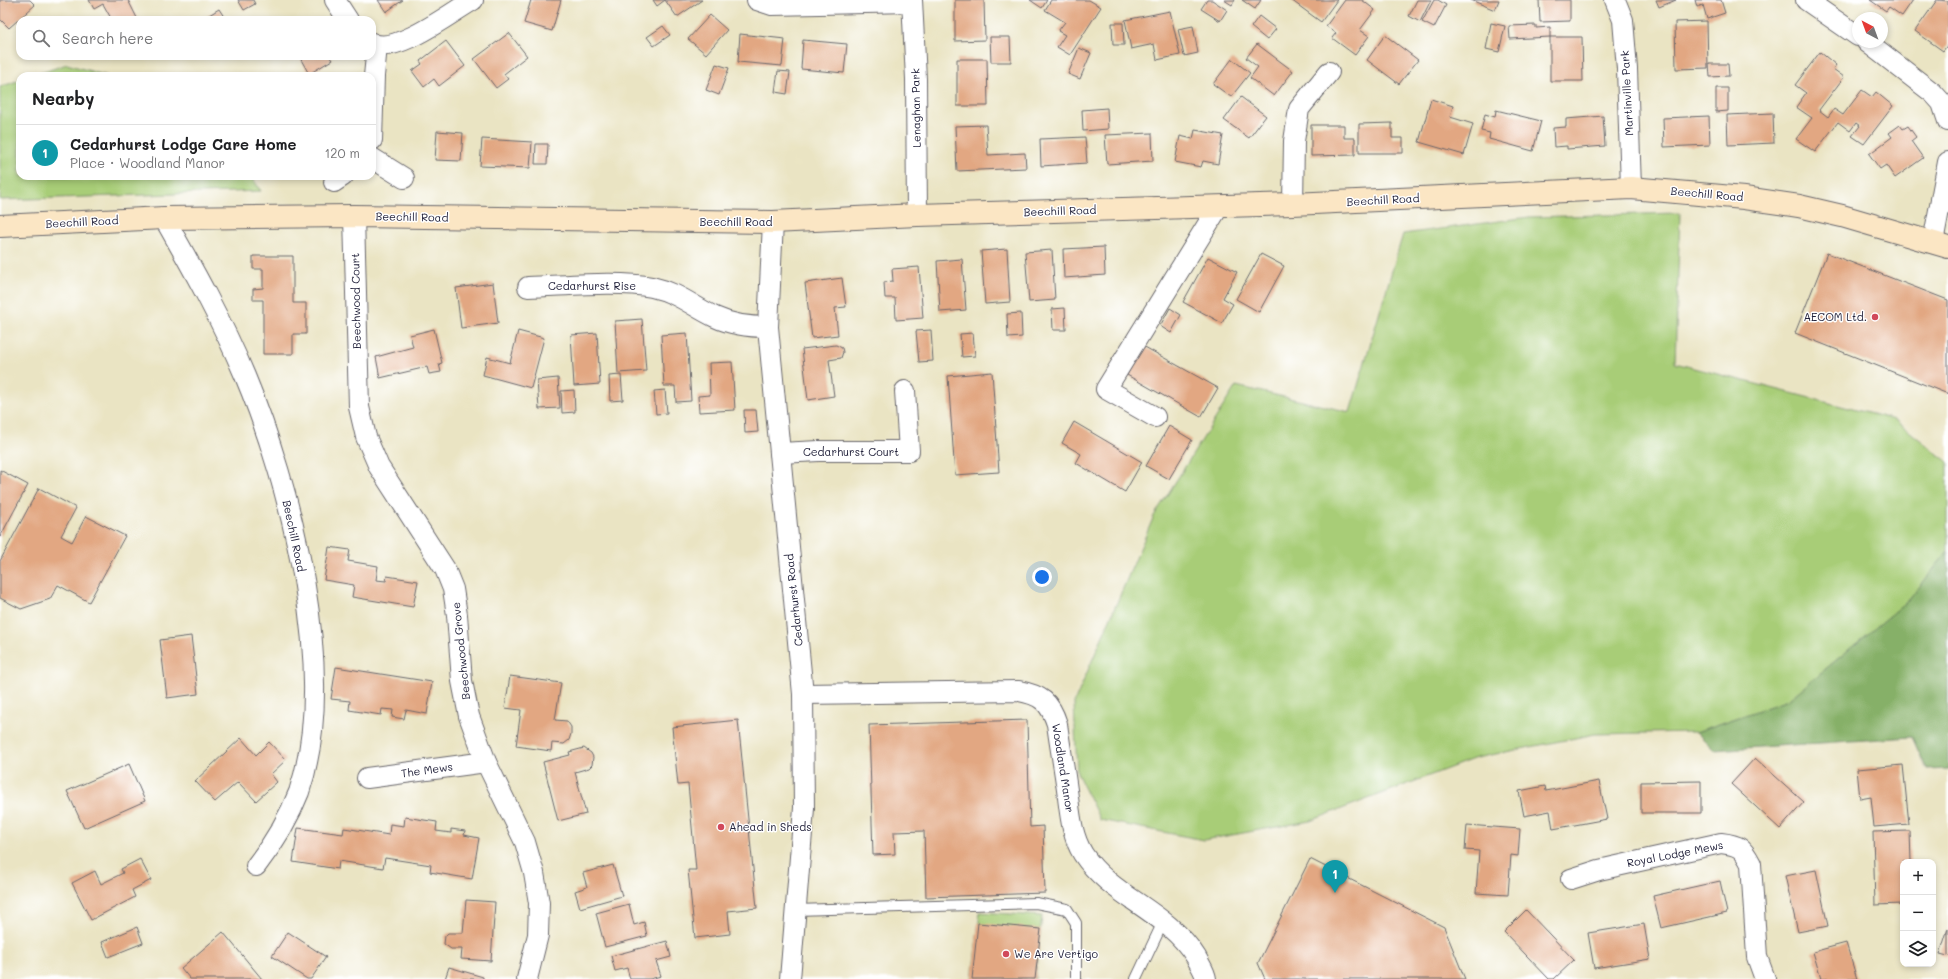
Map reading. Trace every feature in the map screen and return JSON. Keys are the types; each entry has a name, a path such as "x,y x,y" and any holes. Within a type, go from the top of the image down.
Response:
{"street":[{"path":"335,0 345,16"},
{"path":"376,45 391,45 405,40 472,0"},
{"name":"Lenaghan Park","path":"757,0 772,5 912,1 916,79 917,215"},
{"name":"Martinville Park","path":"1615,0 1623,20 1627,69 1631,188"},
{"path":"1806,0 1852,32"},
{"path":"1875,48 1945,100 1948,121"},
{"path":"374,72 375,60"},
{"path":"1293,204 1294,141 1300,109 1329,72"},
{"path":"376,160 404,178"},
{"path":"1940,245 1948,162"},
{"name":"Beechill Road","path":"0,226 164,218 354,216 772,222 917,215 1293,204 1631,188 1744,198 1799,206 1842,216 1940,245"},
{"path":"1155,417 1106,389 1219,206"},
{"name":"Beechwood Court","path":"354,216 358,385"},
{"name":"Beechill Road","path":"164,218 214,312 245,376 273,456 286,500 298,548 306,597 315,683 314,719 308,756 299,792 284,824 268,851 256,866"},
{"name":"Cedarhurst Road","path":"772,222 768,327 803,694 804,808 790,979"},
{"name":"Cedarhurst Rise","path":"528,287 619,284 651,287 673,293 715,317 744,327 768,327"},
{"name":"Beechwood Grove","path":"358,385 359,407 366,437 379,467 445,569 453,589 457,615 462,681 469,716 486,762 525,842 534,873 539,903 538,935 531,978"},
{"name":"Cedarhurst Court","path":"780,453 819,451 909,451 905,391"},
{"name":"Woodland Manor","path":"803,694 1019,691 1034,694 1053,712 1057,724 1073,828 1082,852 1093,868 1114,886 1144,905 1179,934 1193,952 1205,973 1206,979"},
{"name":"The Mews","path":"367,778 486,762"},
{"name":"Royal Lodge Mews","path":"1571,879 1600,870 1721,843 1736,844 1745,853 1751,864 1757,957 1765,979"}],"lane":[{"path":"795,910 1036,903 1067,909 1076,923 1076,979"},
{"path":"1136,979 1164,922"}],"green space":[{"path":"67,64 94,72 44,72"},
{"path":"16,81 16,180 254,180 261,191 0,200 0,87"},
{"path":"1680,213 1675,363 1895,420 1948,462 1948,551 1909,600 1788,700 1696,732 1595,734 1476,758 1310,821 1204,840 1100,820 1077,773 1074,703 1154,516 1236,386 1350,412 1403,234 1529,217"},
{"path":"1948,551 1948,769 1927,770 1912,737 1714,750 1696,732 1788,700 1909,600"},
{"name":"We Are Vertigo","path":"980,912 1042,916 1035,979 972,979"}],"building":[{"path":"0,0 30,0 35,5 23,16 16,16 16,22 9,28 0,19"},
{"path":"89,0 128,0 136,16 110,16 103,4 94,9"},
{"path":"238,0 253,0 255,4 244,10"},
{"path":"378,0 403,0 386,12"},
{"path":"531,0 561,0 552,31 524,23"},
{"path":"653,0 665,0 657,6"},
{"path":"665,0 702,0 677,17"},
{"path":"955,0 984,0 985,40 955,41"},
{"path":"1030,0 1047,0 1042,8"},
{"path":"1051,0 1089,0 1101,7 1070,55 1057,47 1065,35 1058,31 1065,22 1045,10"},
{"path":"1207,0 1212,0 1227,10 1220,21 1201,9"},
{"path":"1224,0 1235,0 1232,5"},
{"path":"1242,0 1261,0 1255,9"},
{"path":"1291,0 1337,0 1321,22"},
{"path":"1345,0 1362,0 1375,10 1360,30 1369,36 1355,55 1332,38 1336,33 1326,26"},
{"path":"1417,0 1431,0 1420,22 1409,16"},
{"path":"1434,0 1438,0 1446,5 1434,28 1422,22"},
{"path":"1471,0 1499,0 1495,10"},
{"path":"1539,0 1570,0 1570,21 1540,22"},
{"path":"1656,0 1676,0 1659,7"},
{"path":"1695,0 1721,0 1725,13 1707,19 1703,5 1697,7"},
{"path":"1870,0 1913,0 1902,16 1889,7 1886,11"},
{"path":"1937,0 1948,1 1948,44 1943,51 1915,31"},
{"path":"219,9 223,16 208,16"},
{"path":"1170,11 1180,55 1157,60 1154,44 1131,49 1125,20"},
{"path":"710,15 727,30 706,54 688,39"},
{"path":"1259,16 1276,29 1267,40 1251,27"},
{"path":"1707,21 1708,68 1676,69 1675,22"},
{"path":"1112,23 1123,23 1124,45 1113,45"},
{"path":"1491,23 1505,26 1499,52 1486,49"},
{"path":"1536,25 1536,28 1550,27 1550,37 1510,39 1509,26"},
{"path":"663,26 670,35 654,46 647,37"},
{"path":"1193,26 1198,53 1184,56 1178,29"},
{"path":"509,33 527,56 504,74 508,79 496,88 474,59"},
{"path":"740,34 785,39 782,66 738,62"},
{"path":"1385,35 1418,60 1399,84 1367,60"},
{"path":"990,37 1010,37 1011,62 991,62"},
{"path":"1550,37 1582,37 1583,81 1550,81"},
{"path":"803,40 847,44 844,73 801,69"},
{"path":"446,41 465,66 439,86 434,79 424,87 412,71 422,64 420,61"},
{"path":"1257,44 1293,71 1274,96 1250,78 1258,67 1246,58"},
{"path":"1079,48 1091,53 1080,79 1068,74"},
{"path":"1820,52 1836,65 1833,69 1844,77 1819,110 1828,117 1834,109 1843,115 1862,90 1872,97 1876,92 1893,106 1864,144 1852,136 1860,126 1856,123 1850,131 1838,122 1815,152 1796,139 1812,118 1796,107 1806,93 1795,85"},
{"path":"957,59 987,59 988,106 957,106"},
{"path":"1232,59 1250,73 1231,97 1213,84"},
{"path":"301,60 332,60 312,72 308,72"},
{"path":"716,64 729,68 719,95 706,90"},
{"path":"1709,64 1728,64 1729,76 1710,77"},
{"path":"778,71 790,72 787,94 775,92"},
{"path":"1716,88 1728,88 1728,111 1716,112"},
{"path":"1241,97 1266,116 1249,138 1224,120"},
{"path":"1431,99 1453,106 1450,117 1473,124 1464,155 1419,142"},
{"path":"1107,108 1108,129 1083,131 1082,110"},
{"path":"1496,110 1541,121 1533,151 1489,139 1490,133 1481,131 1485,114 1495,117"},
{"path":"1773,113 1774,143 1728,145 1727,115"},
{"path":"1603,116 1605,146 1567,149 1567,146 1554,147 1553,128 1566,127 1566,119"},
{"path":"1709,116 1710,145 1664,147 1663,118"},
{"path":"1392,123 1392,138 1403,138 1403,153 1359,153 1359,124"},
{"path":"986,125 988,155 1025,153 1026,168 957,171 955,126"},
{"path":"1311,125 1344,125 1344,138 1355,138 1355,155 1311,156"},
{"path":"1900,125 1903,129 1908,126 1916,137 1911,141 1923,158 1895,178 1886,165 1880,169 1869,154 1892,137 1889,133"},
{"path":"1195,130 1223,135 1218,164 1203,161 1201,167 1175,162 1180,136 1193,139"},
{"path":"437,131 463,133 461,161 435,160"},
{"path":"1152,133 1153,161 1107,164 1105,135"},
{"path":"1085,137 1087,163 1041,166 1040,139"},
{"path":"482,139 532,142 530,168 480,166"},
{"path":"536,144 548,144 547,164 535,164"},
{"path":"1104,247 1105,275 1064,278 1063,249"},
{"path":"1007,249 1010,302 985,304 981,251"},
{"path":"1052,250 1055,300 1029,302 1025,252"},
{"name":"AECOM Ltd.","path":"1827,253 1948,300 1948,394 1795,333"},
{"path":"1261,254 1284,266 1259,312 1236,299"},
{"path":"253,256 293,256 293,303 306,303 306,334 293,334 293,354 263,354 263,300 253,300 253,289 263,288 263,269 253,269"},
{"path":"1208,257 1237,272 1223,298 1233,304 1222,323 1183,302"},
{"path":"962,259 966,310 940,312 937,261"},
{"path":"919,267 923,318 896,320 895,298 885,298 884,282 893,281 892,269"},
{"path":"842,278 846,307 835,308 838,335 812,338 805,283"},
{"path":"493,283 498,323 461,328 456,288"},
{"path":"1065,308 1066,330 1053,330 1052,309"},
{"path":"1170,308 1181,315 1171,333 1160,326"},
{"path":"1021,313 1022,337 1008,338 1007,314"},
{"path":"642,319 646,371 618,373 615,321"},
{"path":"434,329 442,363 439,364 441,372 429,374 427,367 380,378 376,357 413,347 410,335"},
{"path":"931,330 933,361 919,362 916,331"},
{"path":"518,331 544,338 531,388 483,375 487,357 510,363"},
{"path":"597,333 600,384 574,386 571,335"},
{"path":"687,333 691,401 676,402 675,386 664,386 661,335"},
{"path":"973,333 975,356 962,357 960,334"},
{"path":"836,345 842,348 843,352 841,358 829,360 834,396 808,400 802,349"},
{"path":"1143,346 1218,388 1201,417 1127,375"},
{"path":"732,362 735,410 699,412 698,396 710,395 709,363"},
{"path":"992,372 999,472 955,475 948,376"},
{"path":"621,375 623,400 610,401 609,376"},
{"path":"558,378 560,408 539,409 537,380"},
{"path":"574,390 575,412 562,413 561,391"},
{"path":"665,390 667,413 656,414 654,391"},
{"path":"744,410 756,410 758,432 745,433"},
{"path":"1074,422 1142,462 1125,492 1076,463 1081,454 1062,443"},
{"path":"1169,426 1192,440 1169,479 1146,466"},
{"path":"0,470 28,485 0,537"},
{"path":"39,488 76,508 61,536 72,542 86,516 125,536 89,602 58,585 50,599 21,609 0,598 0,561"},
{"path":"329,547 350,550 348,561 378,566 376,580 386,581 387,576 418,581 413,607 352,597 354,585 324,580"},
{"path":"191,636 198,694 167,698 160,640"},
{"path":"336,667 432,682 427,714 406,710 404,719 392,717 393,710 382,709 381,715 349,710 350,701 331,699"},
{"path":"510,676 561,683 555,720 567,721 571,727 569,740 564,744 552,743 551,751 516,746 521,710 505,708"},
{"name":"Ahead in Sheds","path":"738,720 757,908 728,911 730,934 695,938 688,870 696,870 688,784 678,785 672,727"},
{"path":"1027,720 1030,827 1043,826 1045,893 926,897 924,831 894,832 895,854 873,855 869,725"},
{"path":"241,738 256,755 269,742 286,760 271,774 277,782 256,801 238,782 215,802 195,781"},
{"path":"584,748 591,753 593,757 592,765 589,768 575,772 586,814 558,821 543,762 570,755 569,752"},
{"path":"1755,758 1804,802 1780,829 1731,784"},
{"path":"129,764 145,801 84,828 67,791"},
{"path":"1903,765 1909,824 1874,827 1871,797 1860,799 1857,769"},
{"path":"1599,781 1607,819 1553,829 1550,811 1524,816 1519,791 1545,786 1546,791"},
{"path":"1701,781 1701,813 1641,813 1641,782"},
{"path":"405,817 437,822 436,831 451,833 451,829 465,831 464,835 479,838 472,879 430,872 431,865 385,858 383,868 339,861 338,869 293,862 298,828 343,834 344,828 389,835 390,824 404,826"},
{"path":"1467,825 1520,829 1518,856 1511,855 1508,895 1476,893 1479,851 1465,850"},
{"path":"1910,831 1911,859 1900,859 1900,904 1875,905 1873,832"},
{"path":"140,859 151,880 132,890 135,897 91,920 72,883 95,871 101,884 123,873 121,869"},
{"path":"1310,859 1444,927 1465,979 1265,979 1258,963"},
{"path":"613,865 622,896 580,908 575,891 587,887 583,873"},
{"path":"1816,870 1828,926 1798,932 1785,876"},
{"path":"1720,881 1727,913 1661,928 1653,896"},
{"path":"466,900 495,902 491,961 461,959 462,949 451,949 444,944 445,936 448,933 463,933"},
{"path":"629,904 634,925 644,922 647,936 605,947 596,913"},
{"path":"1526,910 1574,960 1554,979 1549,979 1504,932"},
{"name":"We Are Vertigo","path":"978,923 1041,929 1035,979 972,979"},
{"path":"1644,924 1650,959 1594,968 1588,933"},
{"path":"137,927 143,943 108,957 102,942"},
{"path":"1948,928 1948,956 1940,954"},
{"path":"223,932 262,979 190,979 181,968"},
{"path":"288,932 326,957 311,979 307,979 272,956"},
{"path":"667,941 671,957 656,961 661,976 650,979 630,979 627,968 615,971 611,956"},
{"path":"1846,943 1857,979 1821,979 1813,952"},
{"path":"449,967 483,977 483,979 445,979"}],"place":[{"name":"AECOM Ltd.","path":"1875,317"},
{"name":"Ahead in Sheds","path":"721,827"},
{"name":"Cedarhurst Lodge Care Home","path":"1335,893"},
{"name":"We Are Vertigo","path":"1006,954"}]}
